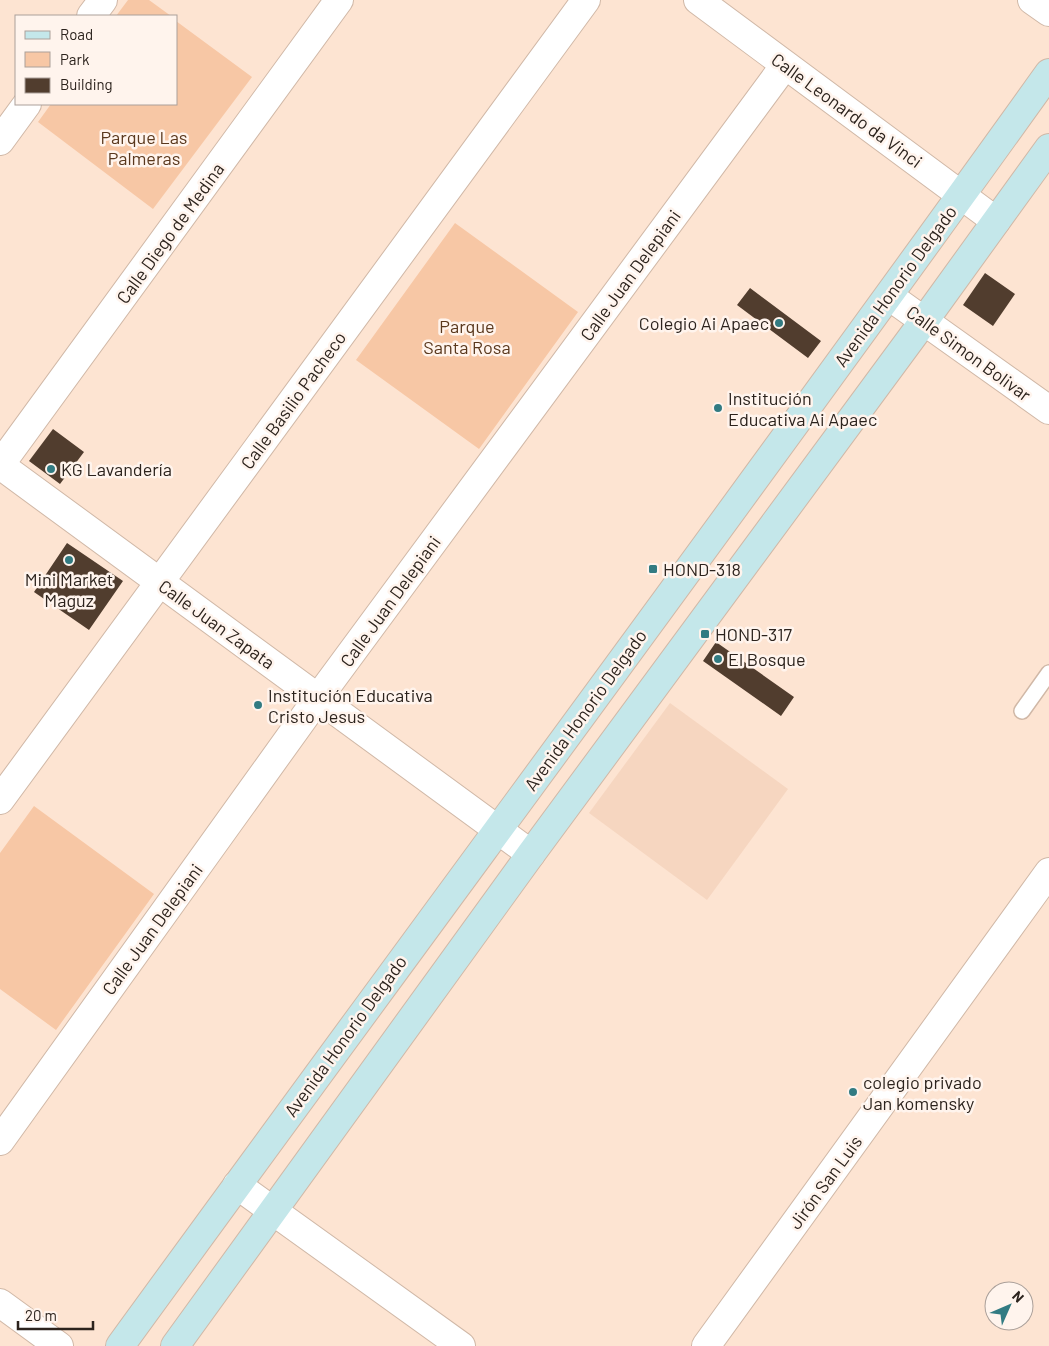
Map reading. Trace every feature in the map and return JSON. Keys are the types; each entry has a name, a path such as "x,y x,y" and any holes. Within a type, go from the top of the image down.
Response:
{"street":[{"path":"92,15 103,0"},
{"name":"Calle Diego de Medina","path":"0,465 339,0"},
{"name":"Calle Basilio Pacheco","path":"0,800 586,0"},
{"name":"Calle Leonardo da Vinci","path":"698,0 996,221"},
{"path":"1032,0 1049,12"},
{"name":"Calle Juan Delepiani","path":"0,1141 318,698 785,65"},
{"name":"Avenida Honorio Delgado","path":"120,1346 889,296 1049,73"},
{"path":"0,141 26,105"},
{"path":"175,1346 531,854 924,321 1049,148"},
{"name":"Calle Simon Bolivar","path":"889,296 1049,410"},
{"name":"Calle Juan Zapata","path":"0,465 531,854"},
{"name":"Jirón San Luis","path":"706,1346 1049,872"},
{"path":"237,1185 461,1346"},
{"path":"0,1303 59,1346"}],"lane":[{"path":"1022,711 1049,673"}],"shaded area":[{"path":"670,703 788,789 707,900 589,813"}],"green space":[{"path":"128,0 149,0 170,15 117,15"},
{"name":"Parque Las Palmeras","path":"178,22 252,77 153,209 38,122 50,105 178,105"},
{"name":"Parque Santa Rosa","path":"455,223 578,312 479,449 356,360"},
{"path":"34,806 154,894 56,1030 0,989 0,853"}],"building":[{"path":"985,273 1015,294 993,326 963,305"},
{"name":"Colegio Ai Apaec","path":"750,288 821,341 808,358 737,305"},
{"path":"53,429 84,452 60,484 29,461"},
{"path":"67,543 123,581 89,630 34,592"},
{"path":"716,642 794,697 781,716 703,661"}],"place":[{"name":"Colegio Ai Apaec","path":"779,323"},
{"name":"Institución Educativa Ai Apaec","path":"718,408"},
{"name":"KG Lavandería","path":"51,469"},
{"name":"Mini Market Maguz","path":"69,560"},
{"name":"HOND-318","path":"653,569"},
{"name":"HOND-317","path":"705,634"},
{"name":"El Bosque","path":"718,659"},
{"name":"Institución Educativa Cristo Jesus","path":"258,705"},
{"name":"colegio privado Jan komensky","path":"853,1092"}]}
